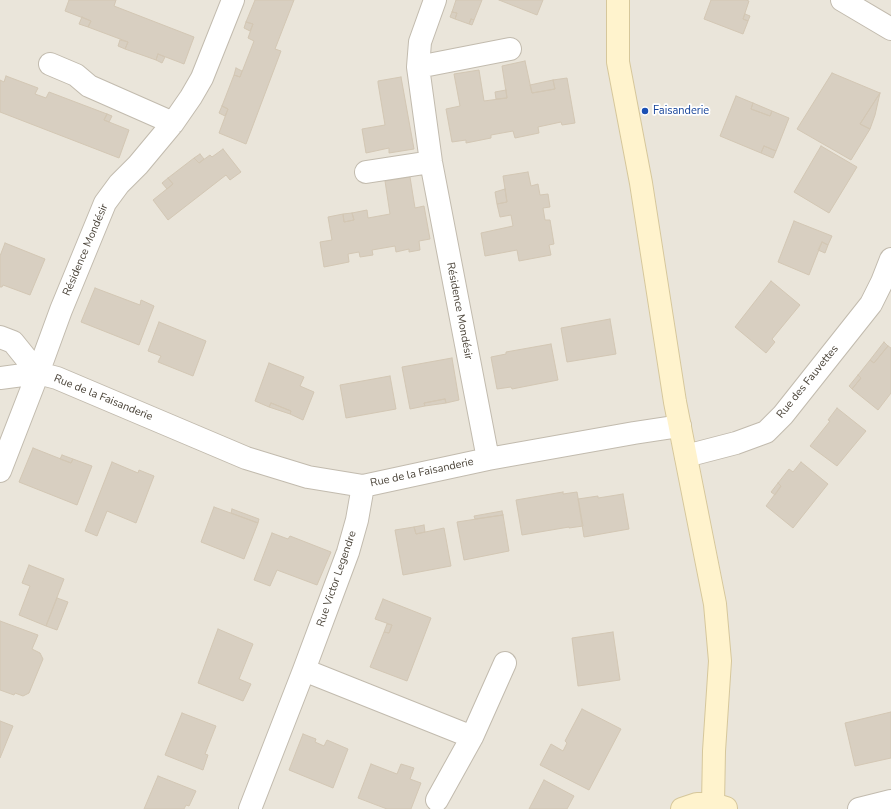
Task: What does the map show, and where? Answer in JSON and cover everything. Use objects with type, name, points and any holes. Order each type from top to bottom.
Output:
[{"type":"street","name":"Résidence Mondésir","points":[[0,471],[61,310],[105,203],[119,184],[138,165],[173,123],[191,97],[202,78],[233,0]]},
{"type":"street","name":"Résidence Mondésir","points":[[435,0],[420,42],[418,67],[432,162],[488,459]]},
{"type":"street","points":[[618,0],[618,62],[641,182],[674,394],[715,604],[720,661],[714,751],[720,806],[697,804],[682,809]]},
{"type":"street","points":[[842,0],[891,29]]},
{"type":"street","points":[[418,67],[510,49]]},
{"type":"street","points":[[50,64],[76,75],[89,86],[173,123]]},
{"type":"street","points":[[366,172],[432,162]]},
{"type":"street","name":"Rue des Fauvettes","points":[[686,456],[736,443],[766,432],[783,415],[871,304],[882,282],[891,258]]},
{"type":"street","points":[[0,337],[13,342],[38,373]]},
{"type":"street","name":"Rue de la Faisanderie","points":[[0,378],[38,373],[57,378],[246,458],[308,477],[363,486],[488,459],[680,426]]},
{"type":"street","name":"Rue Victor Legendre","points":[[250,809],[348,552],[357,520],[363,486]]},
{"type":"street","points":[[437,800],[472,737],[505,663]]},
{"type":"street","points":[[304,670],[472,737]]},
{"type":"street","points":[[859,809],[891,801]]},
{"type":"shaded area","points":[[0,0],[891,0],[891,809],[0,809]]},
{"type":"building","points":[[69,0],[116,0],[114,6],[194,37],[184,64],[158,54],[156,60],[125,49],[128,42],[88,27],[91,21],[65,11]]},
{"type":"building","points":[[255,0],[294,0],[275,49],[281,51],[246,144],[219,133],[228,109],[222,106],[234,75],[240,77],[254,41],[248,38],[253,24],[246,22]]},
{"type":"building","points":[[456,0],[482,0],[474,20],[471,19],[469,24],[455,19],[457,13],[452,12]]},
{"type":"building","points":[[499,0],[543,0],[537,15]]},
{"type":"building","points":[[711,0],[749,1],[743,19],[748,21],[743,34],[704,19]]},
{"type":"building","points":[[452,12],[457,13],[455,19],[450,17]]},
{"type":"building","points":[[745,14],[750,16],[748,21],[743,19]]},
{"type":"building","points":[[82,17],[91,21],[88,27],[79,24]]},
{"type":"building","points":[[471,19],[474,20],[472,25],[469,24]]},
{"type":"building","points":[[246,22],[253,24],[250,31],[244,28]]},
{"type":"building","points":[[120,40],[128,42],[125,49],[118,46]]},
{"type":"building","points":[[158,54],[165,57],[162,63],[156,60]]},
{"type":"building","points":[[525,61],[532,93],[555,89],[553,80],[567,78],[575,123],[562,125],[561,122],[538,127],[539,133],[515,138],[513,131],[491,135],[491,138],[466,143],[466,140],[452,142],[446,109],[460,106],[454,74],[479,70],[484,101],[507,98],[502,66]]},
{"type":"building","points":[[236,68],[242,71],[240,77],[234,75]]},
{"type":"building","points":[[832,73],[880,93],[860,124],[870,129],[851,160],[797,129]]},
{"type":"building","points":[[6,76],[38,88],[35,94],[46,98],[49,92],[107,114],[104,120],[129,130],[119,158],[0,112],[0,80],[4,82]]},
{"type":"building","points":[[401,77],[414,149],[389,153],[389,148],[366,153],[362,129],[385,125],[378,81]]},
{"type":"building","points":[[553,80],[555,89],[532,93],[530,85]]},
{"type":"building","points":[[506,90],[507,98],[496,99],[495,92]]},
{"type":"building","points":[[880,93],[875,115],[870,129],[860,124]]},
{"type":"building","points":[[736,96],[753,103],[751,109],[770,116],[772,111],[789,118],[776,151],[764,146],[761,153],[720,136]]},
{"type":"building","points":[[753,103],[772,111],[770,116],[751,109]]},
{"type":"building","points":[[222,106],[228,109],[225,116],[219,113]]},
{"type":"building","points":[[107,114],[112,116],[109,122],[104,120]]},
{"type":"building","points":[[764,146],[776,151],[773,158],[761,153]]},
{"type":"building","points":[[821,146],[857,167],[829,213],[794,192]]},
{"type":"building","points":[[223,149],[241,172],[230,180],[226,175],[168,220],[153,200],[173,184],[168,178],[194,158],[199,163],[210,155],[212,157]]},
{"type":"building","points":[[200,154],[204,159],[199,163],[194,158]]},
{"type":"building","points":[[528,172],[531,186],[538,184],[540,195],[548,194],[550,207],[543,208],[545,220],[550,220],[554,244],[549,245],[551,255],[519,261],[517,250],[485,256],[481,233],[513,226],[511,215],[500,217],[497,204],[507,202],[503,176]]},
{"type":"building","points":[[410,177],[415,208],[424,206],[430,239],[419,241],[420,250],[409,252],[409,249],[396,252],[395,246],[372,250],[373,255],[360,257],[359,252],[348,254],[349,262],[324,267],[320,242],[332,240],[328,217],[343,214],[344,222],[354,220],[352,213],[367,210],[368,218],[390,214],[385,181]]},
{"type":"building","points":[[168,178],[173,184],[167,189],[162,183]]},
{"type":"building","points":[[505,189],[507,202],[497,204],[495,192]]},
{"type":"building","points":[[352,213],[354,220],[344,222],[343,214]]},
{"type":"building","points":[[794,221],[832,236],[828,245],[822,242],[809,275],[778,262]]},
{"type":"building","points":[[822,242],[828,245],[825,253],[818,250]]},
{"type":"building","points":[[5,243],[45,259],[30,295],[3,285],[0,287],[0,256]]},
{"type":"building","points":[[771,281],[800,305],[772,339],[775,342],[766,353],[735,327]]},
{"type":"building","points":[[95,288],[140,305],[141,300],[154,306],[139,345],[81,322]]},
{"type":"building","points":[[610,319],[616,354],[567,362],[561,328]]},
{"type":"building","points":[[159,322],[206,341],[193,376],[158,362],[161,356],[148,351]]},
{"type":"building","points":[[884,342],[888,346],[874,363],[870,360]]},
{"type":"building","points":[[551,344],[558,380],[512,389],[511,387],[497,389],[491,357],[506,354],[506,352]]},
{"type":"building","points":[[888,346],[891,348],[891,393],[878,410],[852,389],[861,378],[858,375],[870,360],[874,363]]},
{"type":"building","points":[[452,358],[459,400],[446,403],[445,399],[424,403],[425,406],[410,409],[402,367]]},
{"type":"building","points":[[269,363],[304,377],[300,386],[314,392],[303,420],[290,414],[291,411],[271,403],[269,407],[255,401]]},
{"type":"building","points":[[858,375],[861,378],[852,389],[849,386]]},
{"type":"building","points":[[390,376],[396,409],[346,418],[340,385]]},
{"type":"building","points":[[445,399],[446,403],[425,406],[424,403]]},
{"type":"building","points":[[271,403],[291,411],[290,414],[269,407]]},
{"type":"building","points":[[837,408],[866,431],[837,466],[810,446],[830,421],[828,420]]},
{"type":"building","points":[[33,448],[71,463],[73,459],[92,466],[77,505],[19,482]]},
{"type":"building","points":[[62,455],[73,459],[71,463],[60,459]]},
{"type":"building","points":[[112,462],[138,473],[139,470],[154,476],[136,523],[107,511],[97,536],[85,531]]},
{"type":"building","points":[[801,462],[828,484],[793,528],[766,506],[781,486],[778,483],[789,469],[793,472]]},
{"type":"building","points":[[778,483],[781,486],[775,495],[771,492]]},
{"type":"building","points":[[563,492],[563,494],[577,492],[583,526],[522,535],[516,500]]},
{"type":"building","points":[[623,494],[629,529],[584,537],[578,499],[598,496],[598,498]]},
{"type":"building","points":[[214,507],[258,523],[244,559],[201,542]]},
{"type":"building","points":[[232,509],[259,519],[258,523],[231,513]]},
{"type":"building","points":[[502,511],[503,515],[475,519],[474,516]]},
{"type":"building","points":[[503,515],[509,551],[464,560],[457,522]]},
{"type":"building","points":[[424,525],[425,532],[416,534],[414,527]]},
{"type":"building","points":[[414,527],[416,534],[444,528],[451,566],[403,575],[395,530]]},
{"type":"building","points":[[272,533],[288,539],[290,536],[331,552],[317,585],[277,570],[270,586],[254,580]]},
{"type":"building","points":[[29,565],[64,579],[46,626],[19,615],[30,586],[22,583]]},
{"type":"building","points":[[57,598],[68,602],[57,630],[46,626]]},
{"type":"building","points":[[383,599],[431,618],[407,681],[370,667],[384,632],[389,633],[392,625],[375,619]]},
{"type":"building","points":[[0,621],[38,635],[32,649],[40,653],[43,659],[29,693],[23,696],[15,693],[14,695],[0,690]]},
{"type":"building","points":[[387,624],[392,625],[389,633],[384,632]]},
{"type":"building","points":[[218,629],[253,644],[239,679],[251,684],[243,701],[198,683]]},
{"type":"building","points":[[613,632],[620,680],[578,686],[572,638]]},
{"type":"building","points":[[582,709],[621,729],[589,790],[540,765],[551,744],[563,751],[567,743],[565,741]]},
{"type":"building","points":[[891,712],[891,758],[855,766],[845,723]]},
{"type":"building","points":[[182,713],[216,726],[205,754],[208,755],[203,770],[165,755]]},
{"type":"building","points":[[0,721],[13,726],[0,758]]},
{"type":"building","points":[[303,734],[316,739],[315,742],[324,746],[327,740],[348,749],[333,788],[289,770]]},
{"type":"building","points":[[371,764],[397,774],[401,764],[414,768],[410,779],[421,783],[411,809],[387,809],[358,798]]},
{"type":"building","points":[[158,776],[196,791],[189,806],[186,805],[184,809],[144,809]]},
{"type":"building","points":[[544,780],[574,796],[567,809],[529,809]]},
{"type":"place","name":"Faisanderie","points":[[645,111]]}]
